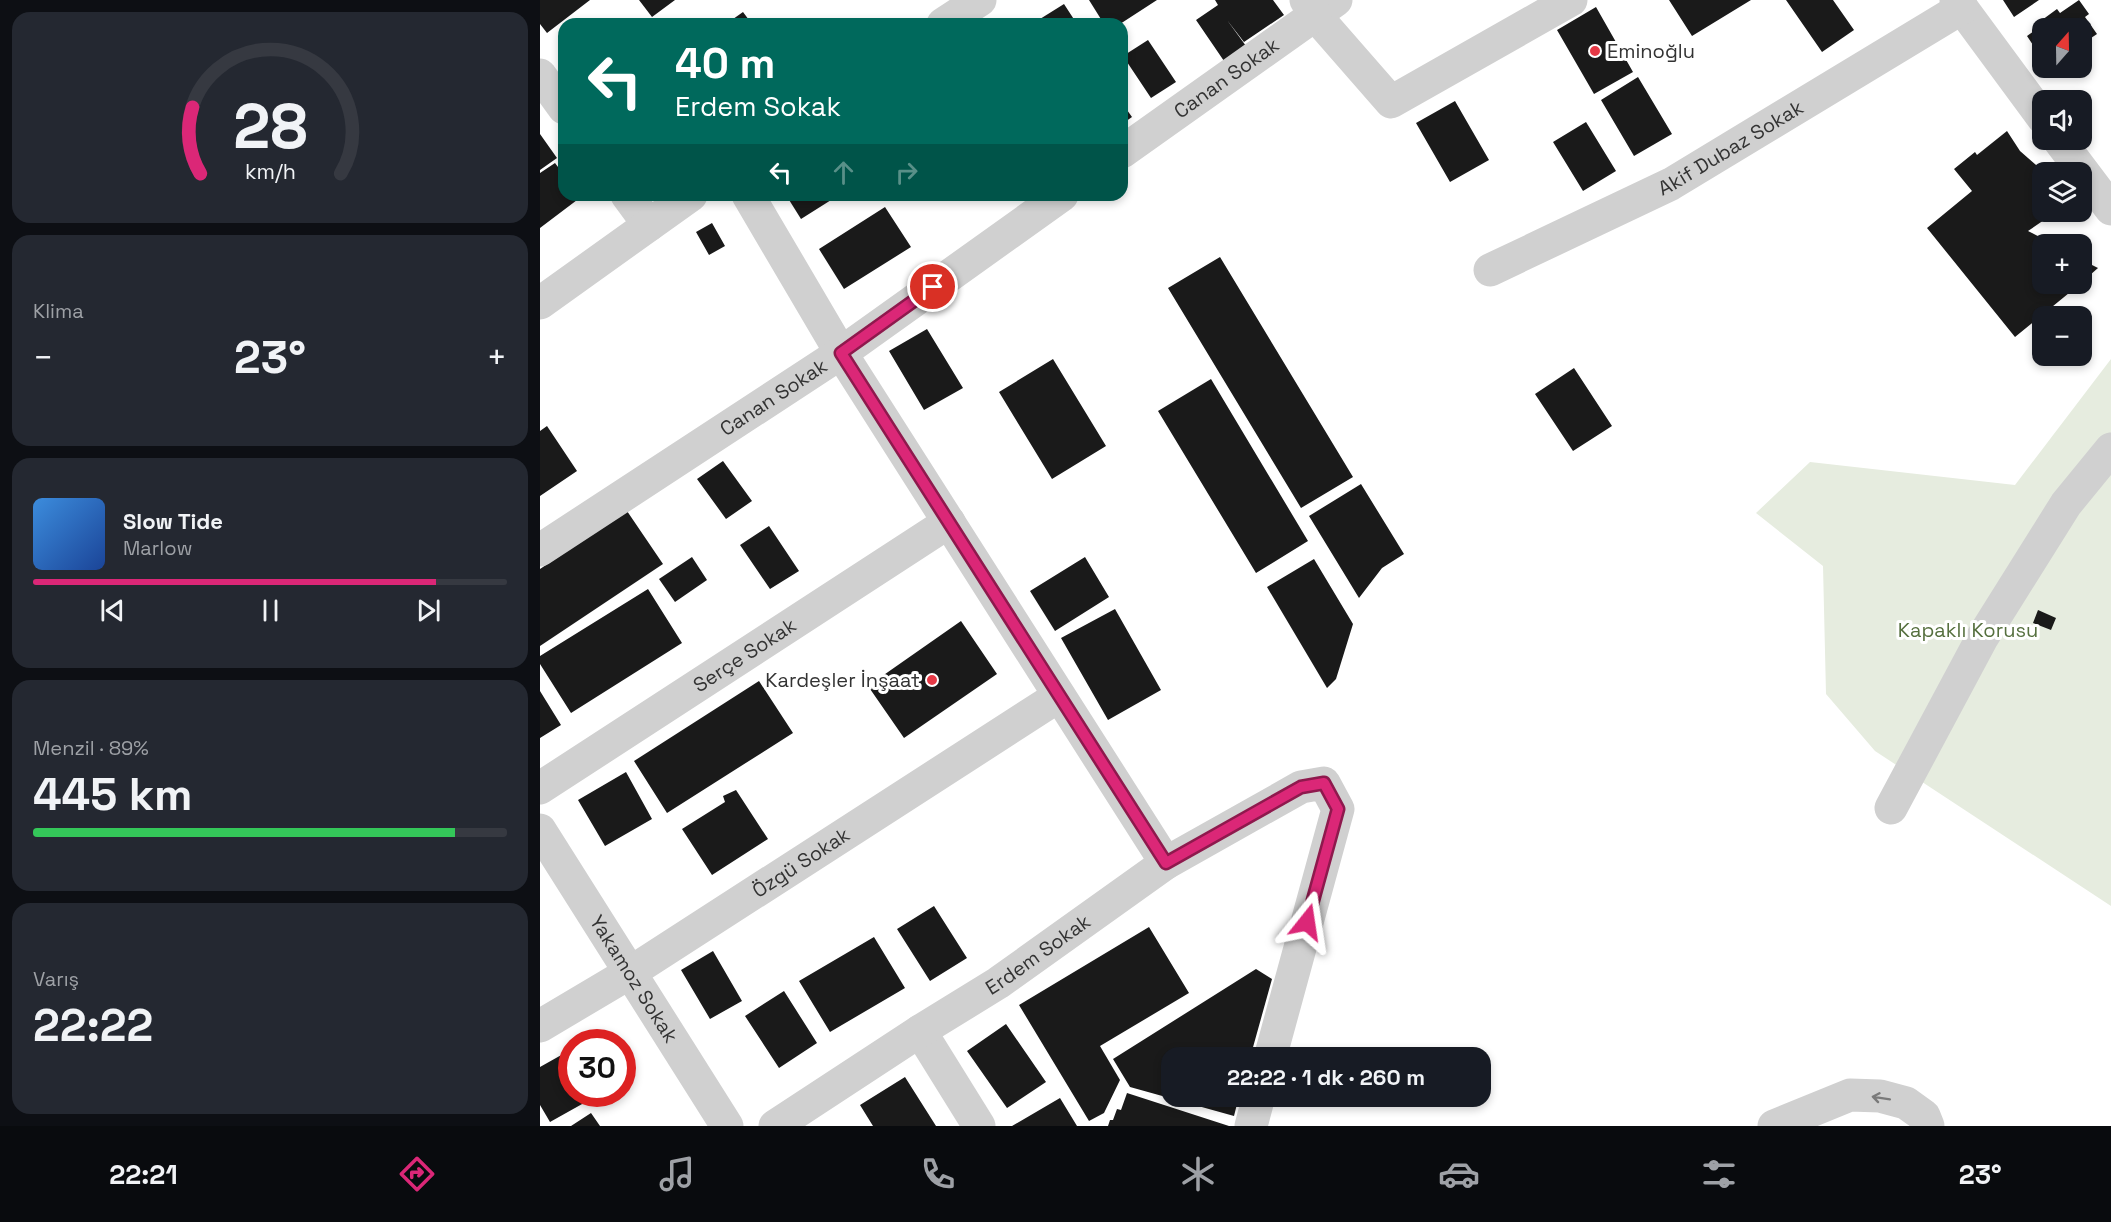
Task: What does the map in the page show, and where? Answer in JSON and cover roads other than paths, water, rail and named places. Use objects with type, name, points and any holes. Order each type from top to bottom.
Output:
[{"type":"street","points":[[952,18],[980,0]]},
{"type":"street","points":[[1319,5],[1391,102],[1571,0]]},
{"type":"street","points":[[1959,4],[2032,103]]},
{"type":"street","name":"Akif Dubaz Sokak","points":[[1490,270],[1671,184],[1959,4]]},
{"type":"street","name":"Canan Sokak","points":[[1128,148],[1319,5]]},
{"type":"street","points":[[540,75],[558,100]]},
{"type":"street","points":[[2067,150],[2111,209]]},
{"type":"street","points":[[631,201],[649,225]]},
{"type":"street","points":[[540,303],[683,201]]},
{"type":"street","points":[[752,201],[841,353],[1166,863]]},
{"type":"street","name":"Canan Sokak","points":[[540,550],[841,353],[1054,201]]},
{"type":"street","points":[[1891,808],[1982,638],[2066,504],[2111,449]]},
{"type":"street","name":"Serçe Sokak","points":[[540,788],[949,522]]},
{"type":"street","name":"Özgü Sokak","points":[[540,1026],[631,972],[1059,696]]},
{"type":"street","name":"Erdem Sokak","points":[[775,1126],[998,983],[1166,863],[1301,787],[1324,783],[1338,809],[1273,1047]]},
{"type":"street","name":"Yakamoz Sokak","points":[[540,830],[727,1126]]},
{"type":"street","points":[[920,1031],[979,1126]]},
{"type":"street","points":[[1774,1126],[1850,1095],[1880,1096],[1906,1103],[1924,1116],[1928,1126]]},
{"type":"street","points":[[1251,1126],[1256,1107]]},
{"type":"place","name":"Eminoğlu","points":[[1595,51]]},
{"type":"place","name":"Kardeşler İnşaat","points":[[932,680]]},
{"type":"park label","name":"Kapaklı Korusu","points":[[1968,630]]}]
